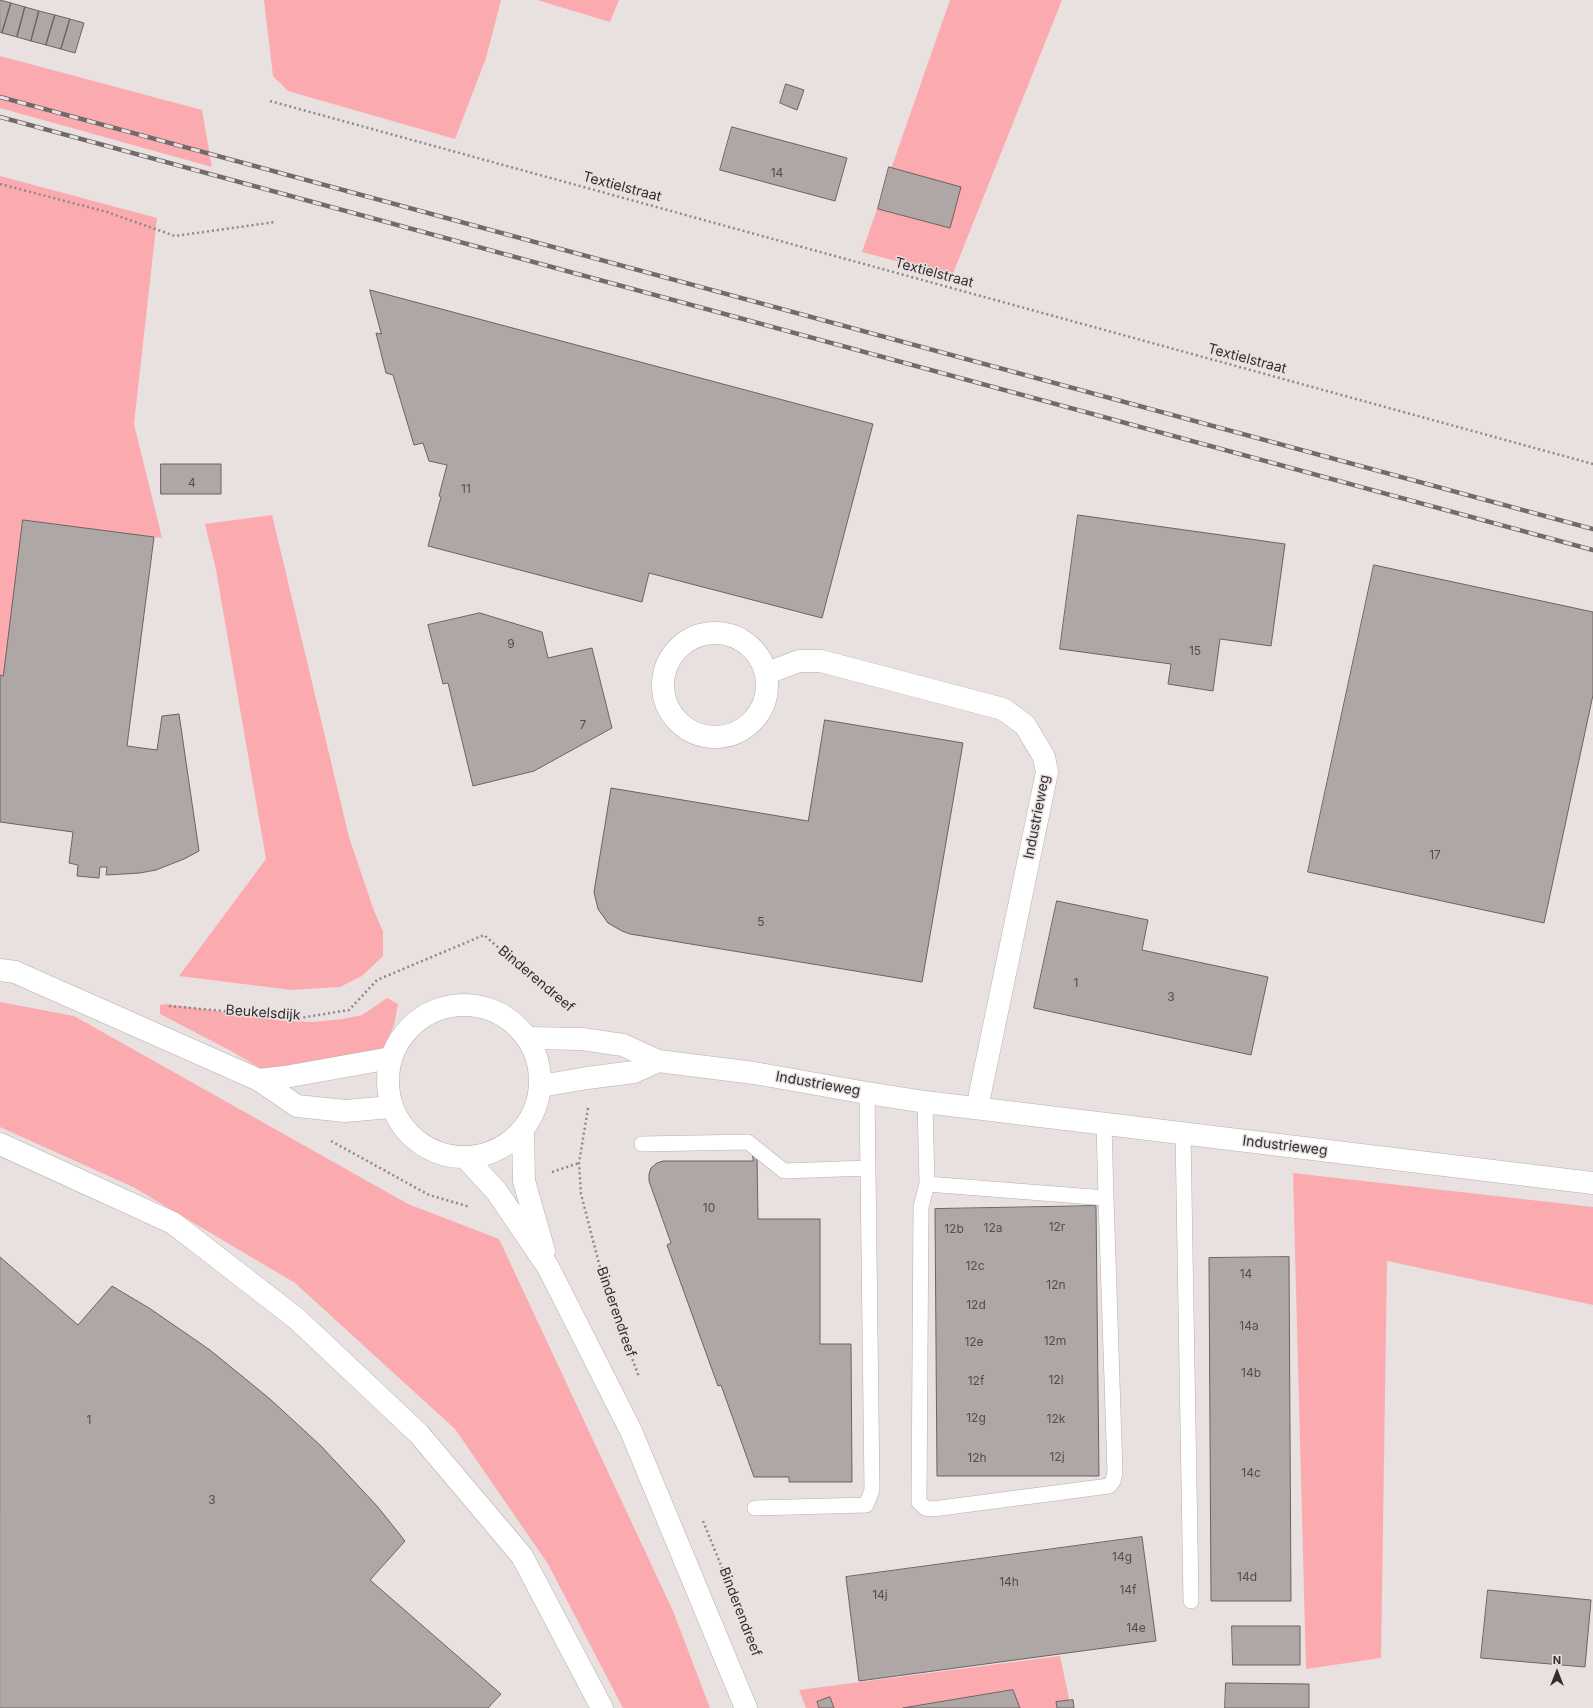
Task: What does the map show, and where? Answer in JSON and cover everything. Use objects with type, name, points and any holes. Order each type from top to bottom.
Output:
[{"type":"street","points":[[715,632],[738,638],[757,652],[767,673],[767,697],[757,719],[738,733],[722,737],[715,738],[691,733],[673,718],[663,697],[663,673],[673,652],[692,637],[715,632]]},
{"type":"street","name":"Industrieweg","points":[[767,673],[799,661],[821,661],[1003,709],[1025,725],[1044,757],[1047,772],[977,1108]]},
{"type":"street","points":[[0,970],[15,972],[259,1080],[297,1106],[345,1111],[391,1107]]},
{"type":"street","points":[[467,1005],[491,1009],[512,1021],[528,1038],[538,1061],[541,1086],[536,1109],[523,1130],[507,1145],[487,1154],[466,1158],[442,1155],[420,1144],[403,1128],[391,1107],[387,1082],[391,1058],[398,1041],[409,1027],[436,1010],[467,1005]]},
{"type":"street","name":"Industrieweg","points":[[528,1038],[582,1039],[623,1045],[658,1061],[754,1073],[925,1102],[1593,1183]]},
{"type":"street","points":[[259,1080],[285,1077],[391,1058]]},
{"type":"street","points":[[541,1086],[634,1072],[658,1061]]},
{"type":"street","points":[[523,1130],[524,1181],[548,1267]]},
{"type":"street","points":[[0,1144],[173,1223],[297,1319],[419,1434],[522,1556],[602,1708]]},
{"type":"street","points":[[466,1158],[497,1192],[548,1267],[631,1431],[746,1708]]},
{"type":"lane","points":[[755,1508],[866,1505],[872,1490],[867,1093]]},
{"type":"lane","points":[[925,1102],[927,1184],[921,1207],[919,1502],[924,1508],[933,1509],[1109,1486],[1113,1481],[1115,1472],[1104,1124]]},
{"type":"lane","points":[[1183,1133],[1191,1601]]},
{"type":"lane","points":[[642,1144],[748,1142],[784,1171],[868,1168]]},
{"type":"lane","points":[[927,1184],[1106,1198]]},
{"type":"path","name":"Textielstraat","points":[[270,101],[1593,464]]},
{"type":"path","points":[[0,184],[107,212],[175,236],[275,222]]},
{"type":"path","name":"Beukelsdijk","points":[[162,1006],[300,1018],[350,1010],[377,980],[484,935]]},
{"type":"path","name":"Binderendreef","points":[[484,935],[554,996],[576,1011],[582,1039]]},
{"type":"path","name":"Binderendreef","points":[[587,1078],[589,1094],[579,1163],[581,1194],[603,1279],[641,1381]]},
{"type":"path","points":[[330,1140],[429,1195],[467,1206],[497,1192]]},
{"type":"path","points":[[524,1181],[579,1163]]},
{"type":"path","name":"Binderendreef","points":[[702,1520],[730,1585]]},
{"type":"shaded area","points":[[264,0],[501,0],[486,58],[455,139],[288,91],[273,76]]},
{"type":"shaded area","points":[[537,0],[619,0],[610,22]]},
{"type":"shaded area","points":[[950,0],[1062,0],[952,276],[862,252]]},
{"type":"shaded area","points":[[0,56],[202,110],[212,167],[0,108]]},
{"type":"shaded area","points":[[0,176],[157,218],[134,424],[162,538],[26,521],[7,676],[0,675]]},
{"type":"shaded area","points":[[272,515],[349,837],[373,908],[383,932],[383,956],[362,976],[340,987],[292,990],[179,976],[266,859],[216,570],[205,524]]},
{"type":"shaded area","points":[[387,998],[398,1004],[394,1025],[384,1049],[265,1071],[231,1051],[160,1014],[160,1005],[167,1004],[286,1021],[313,1022],[343,1019],[362,1015]]},
{"type":"shaded area","points":[[0,1002],[74,1016],[408,1204],[499,1239],[673,1611],[710,1708],[623,1708],[548,1564],[455,1429],[295,1283],[133,1187],[0,1127]]},
{"type":"shaded area","points":[[1293,1173],[1593,1207],[1593,1305],[1387,1261],[1381,1658],[1306,1669]]},
{"type":"shaded area","points":[[1060,1656],[1071,1708],[806,1708],[799,1690]]},
{"type":"building","points":[[0,0],[11,3],[2,33],[0,32]]},
{"type":"building","points":[[11,3],[25,7],[17,37],[2,33]]},
{"type":"building","points":[[25,7],[39,11],[31,41],[17,37]]},
{"type":"building","points":[[39,11],[55,15],[46,45],[31,41]]},
{"type":"building","points":[[55,15],[70,19],[61,49],[46,45]]},
{"type":"building","points":[[70,19],[84,23],[75,53],[61,49]]},
{"type":"building","points":[[786,84],[804,90],[797,110],[780,103]]},
{"type":"building","points":[[732,127],[847,158],[835,201],[720,170]]},
{"type":"building","points":[[889,167],[961,187],[950,228],[878,209]]},
{"type":"building","points":[[370,290],[873,424],[822,618],[649,573],[642,602],[428,546],[441,497],[439,496],[447,465],[429,461],[423,443],[414,445],[393,375],[386,373],[376,333],[381,334]]},
{"type":"building","points":[[161,464],[221,464],[221,494],[161,494]]},
{"type":"building","points":[[1078,515],[1285,544],[1271,646],[1220,639],[1213,691],[1168,684],[1171,664],[1060,649]]},
{"type":"building","points":[[23,520],[154,537],[127,746],[157,750],[162,716],[179,714],[199,851],[184,859],[156,870],[140,873],[106,875],[107,867],[100,867],[99,878],[77,876],[78,865],[69,863],[73,832],[0,822],[0,675],[3,676]]},
{"type":"building","points":[[1374,565],[1593,612],[1593,695],[1544,923],[1308,872]]},
{"type":"building","points":[[480,613],[542,632],[548,658],[592,648],[612,728],[534,771],[473,786],[448,683],[443,684],[428,625]]},
{"type":"building","points":[[825,720],[963,743],[922,982],[630,934],[608,923],[598,909],[594,892],[611,788],[808,821]]},
{"type":"building","points":[[1057,901],[1148,920],[1142,950],[1268,977],[1251,1055],[1034,1008]]},
{"type":"building","points":[[753,1156],[757,1156],[758,1219],[820,1219],[820,1344],[851,1344],[852,1482],[789,1482],[789,1477],[754,1477],[721,1385],[718,1386],[667,1245],[671,1243],[649,1181],[651,1168],[657,1163],[663,1161],[753,1161]]},
{"type":"building","points":[[1096,1206],[1099,1476],[937,1476],[935,1209]]},
{"type":"building","points":[[0,1257],[78,1325],[112,1286],[149,1308],[210,1350],[270,1399],[321,1446],[377,1506],[405,1541],[370,1580],[501,1694],[488,1708],[0,1708]]},
{"type":"building","points":[[1289,1257],[1291,1601],[1211,1601],[1209,1258]]},
{"type":"building","points":[[1142,1537],[1156,1641],[859,1681],[846,1577]]},
{"type":"building","points":[[1488,1590],[1591,1600],[1585,1667],[1481,1658]]},
{"type":"building","points":[[1232,1626],[1300,1626],[1300,1665],[1233,1665]]},
{"type":"building","points":[[1226,1683],[1309,1684],[1309,1708],[1225,1708]]},
{"type":"building","points":[[1013,1690],[1020,1708],[903,1708]]},
{"type":"building","points":[[830,1697],[834,1708],[819,1708],[817,1702]]},
{"type":"building","points":[[1073,1700],[1074,1708],[1057,1708],[1056,1702]]},
{"type":"railway","points":[[0,97],[1593,529]]},
{"type":"railway","points":[[0,117],[1593,550]]}]
